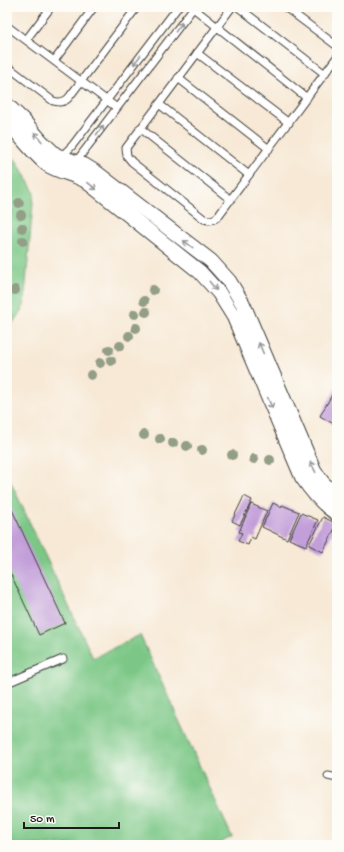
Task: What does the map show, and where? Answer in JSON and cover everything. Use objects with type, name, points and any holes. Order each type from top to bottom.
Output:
[{"type":"street","points":[[7,105],[48,148],[56,162]]},
{"type":"street","points":[[7,121],[44,161],[56,162],[72,167],[84,165],[98,173],[211,262],[229,281],[243,304],[314,470],[322,482],[337,497]]},
{"type":"street","points":[[72,167],[86,181],[190,262],[218,293],[234,317],[302,477],[316,496],[337,514]]},
{"type":"lane","points":[[26,40],[51,7]]},
{"type":"lane","points":[[54,60],[94,7]]},
{"type":"lane","points":[[7,66],[56,102],[68,99],[137,7]]},
{"type":"lane","points":[[56,162],[72,146],[178,7]]},
{"type":"lane","points":[[72,167],[193,7],[307,98]]},
{"type":"lane","points":[[232,7],[126,148],[127,156],[132,162],[178,199],[208,220],[217,218],[337,57]]},
{"type":"lane","points":[[238,7],[325,74]]},
{"type":"lane","points":[[285,7],[337,46]]},
{"type":"lane","points":[[7,26],[117,108]]},
{"type":"lane","points":[[197,53],[289,122]]},
{"type":"lane","points":[[178,78],[269,149]]},
{"type":"lane","points":[[159,104],[249,175]]},
{"type":"lane","points":[[140,128],[231,200]]},
{"type":"lane","points":[[7,683],[63,659]]},
{"type":"lane","points":[[328,776],[337,778]]},
{"type":"green space","points":[[7,150],[18,163],[34,192],[24,306],[7,332]]},
{"type":"green space","points":[[7,474],[93,658],[140,635],[232,837],[215,845],[7,845]]},
{"type":"building","points":[[337,386],[337,426],[320,416]]},
{"type":"building","points":[[244,496],[252,500],[240,525],[232,521]]},
{"type":"building","points":[[7,499],[65,623],[39,635],[7,566]]},
{"type":"building","points":[[273,503],[299,512],[287,539],[262,527]]},
{"type":"building","points":[[251,504],[267,511],[255,539],[251,537],[248,545],[238,541],[242,533],[239,532]]},
{"type":"building","points":[[301,513],[318,520],[306,546],[289,539]]},
{"type":"building","points":[[323,517],[337,524],[323,552],[309,545]]}]
